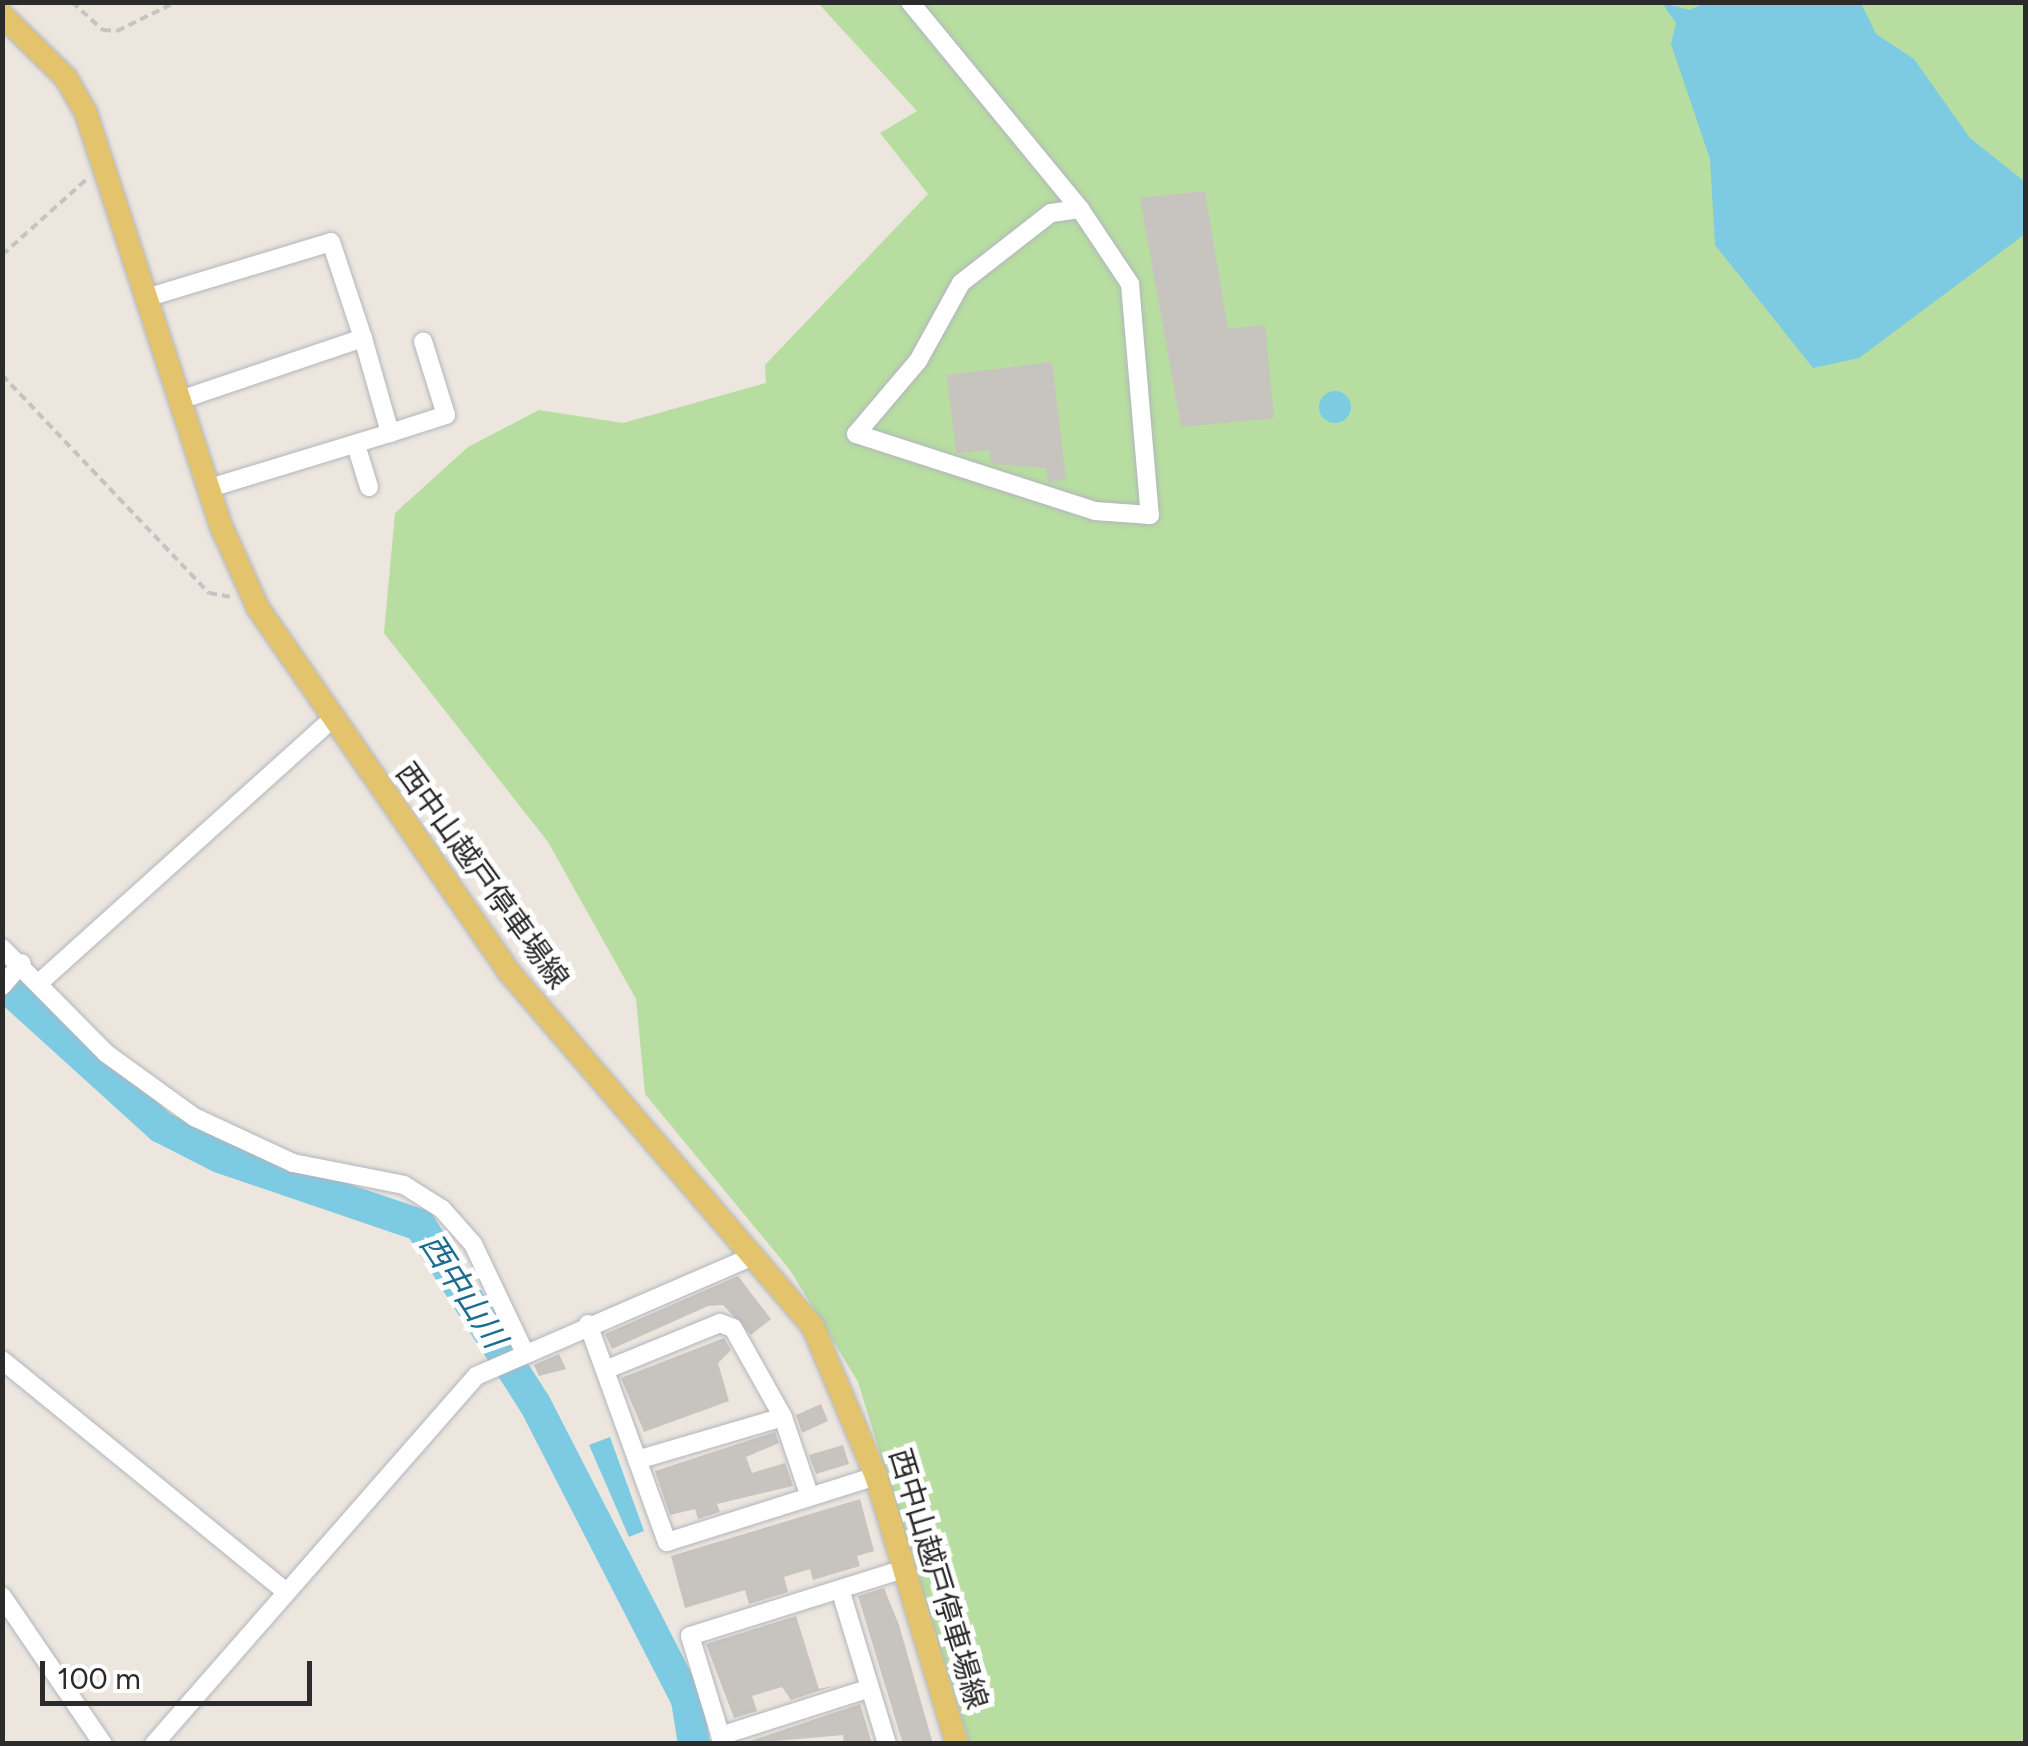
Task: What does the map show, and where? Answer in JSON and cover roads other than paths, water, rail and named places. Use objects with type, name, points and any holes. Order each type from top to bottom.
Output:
[{"type":"main road","name":"西中山越戸停車場線","points":[[2,15],[66,78],[105,162],[210,488],[250,591],[332,719],[508,971],[813,1327],[876,1476],[957,1744]]},
{"type":"street","points":[[910,2],[1080,210],[1130,284],[1150,515],[1095,510],[856,434],[918,361],[961,283],[1051,213],[1080,210]]},
{"type":"street","points":[[149,297],[332,242],[390,433]]},
{"type":"street","points":[[183,399],[362,338]]},
{"type":"street","points":[[210,488],[446,416],[422,341]]},
{"type":"street","points":[[356,445],[368,487]]},
{"type":"street","points":[[39,983],[332,719]]},
{"type":"street","points":[[2,948],[107,1054],[194,1117],[293,1162],[404,1185],[442,1209],[473,1244],[522,1352]]},
{"type":"street","points":[[2,986],[21,965]]},
{"type":"street","points":[[154,1744],[282,1588],[484,1372],[522,1352],[753,1256]]},
{"type":"street","points":[[605,1370],[720,1323],[733,1328],[783,1417],[810,1497]]},
{"type":"street","points":[[588,1324],[667,1542],[876,1476]]},
{"type":"street","points":[[2,1360],[282,1588]]},
{"type":"street","points":[[637,1460],[783,1417]]},
{"type":"street","points":[[870,1688],[721,1740],[690,1636],[904,1570]]},
{"type":"street","points":[[840,1589],[887,1744]]},
{"type":"street","points":[[2,1596],[103,1744]]},
{"type":"water","points":[[1662,3],[1690,10],[1705,3],[1861,3],[1876,34],[1914,59],[1970,138],[2025,182],[2025,234],[1859,358],[1813,368],[1715,245],[1710,159],[1671,44],[1676,23]]},
{"type":"water","points":[[1335,391],[1346,396],[1351,407],[1346,418],[1335,423],[1324,418],[1319,407],[1324,396]]},
{"type":"water","points":[[610,1437],[644,1531],[629,1537],[589,1445]]},
{"type":"waterway","name":"西中山川","points":[[2,983],[161,1127],[220,1157],[420,1225],[535,1404],[687,1700],[694,1744]]}]
